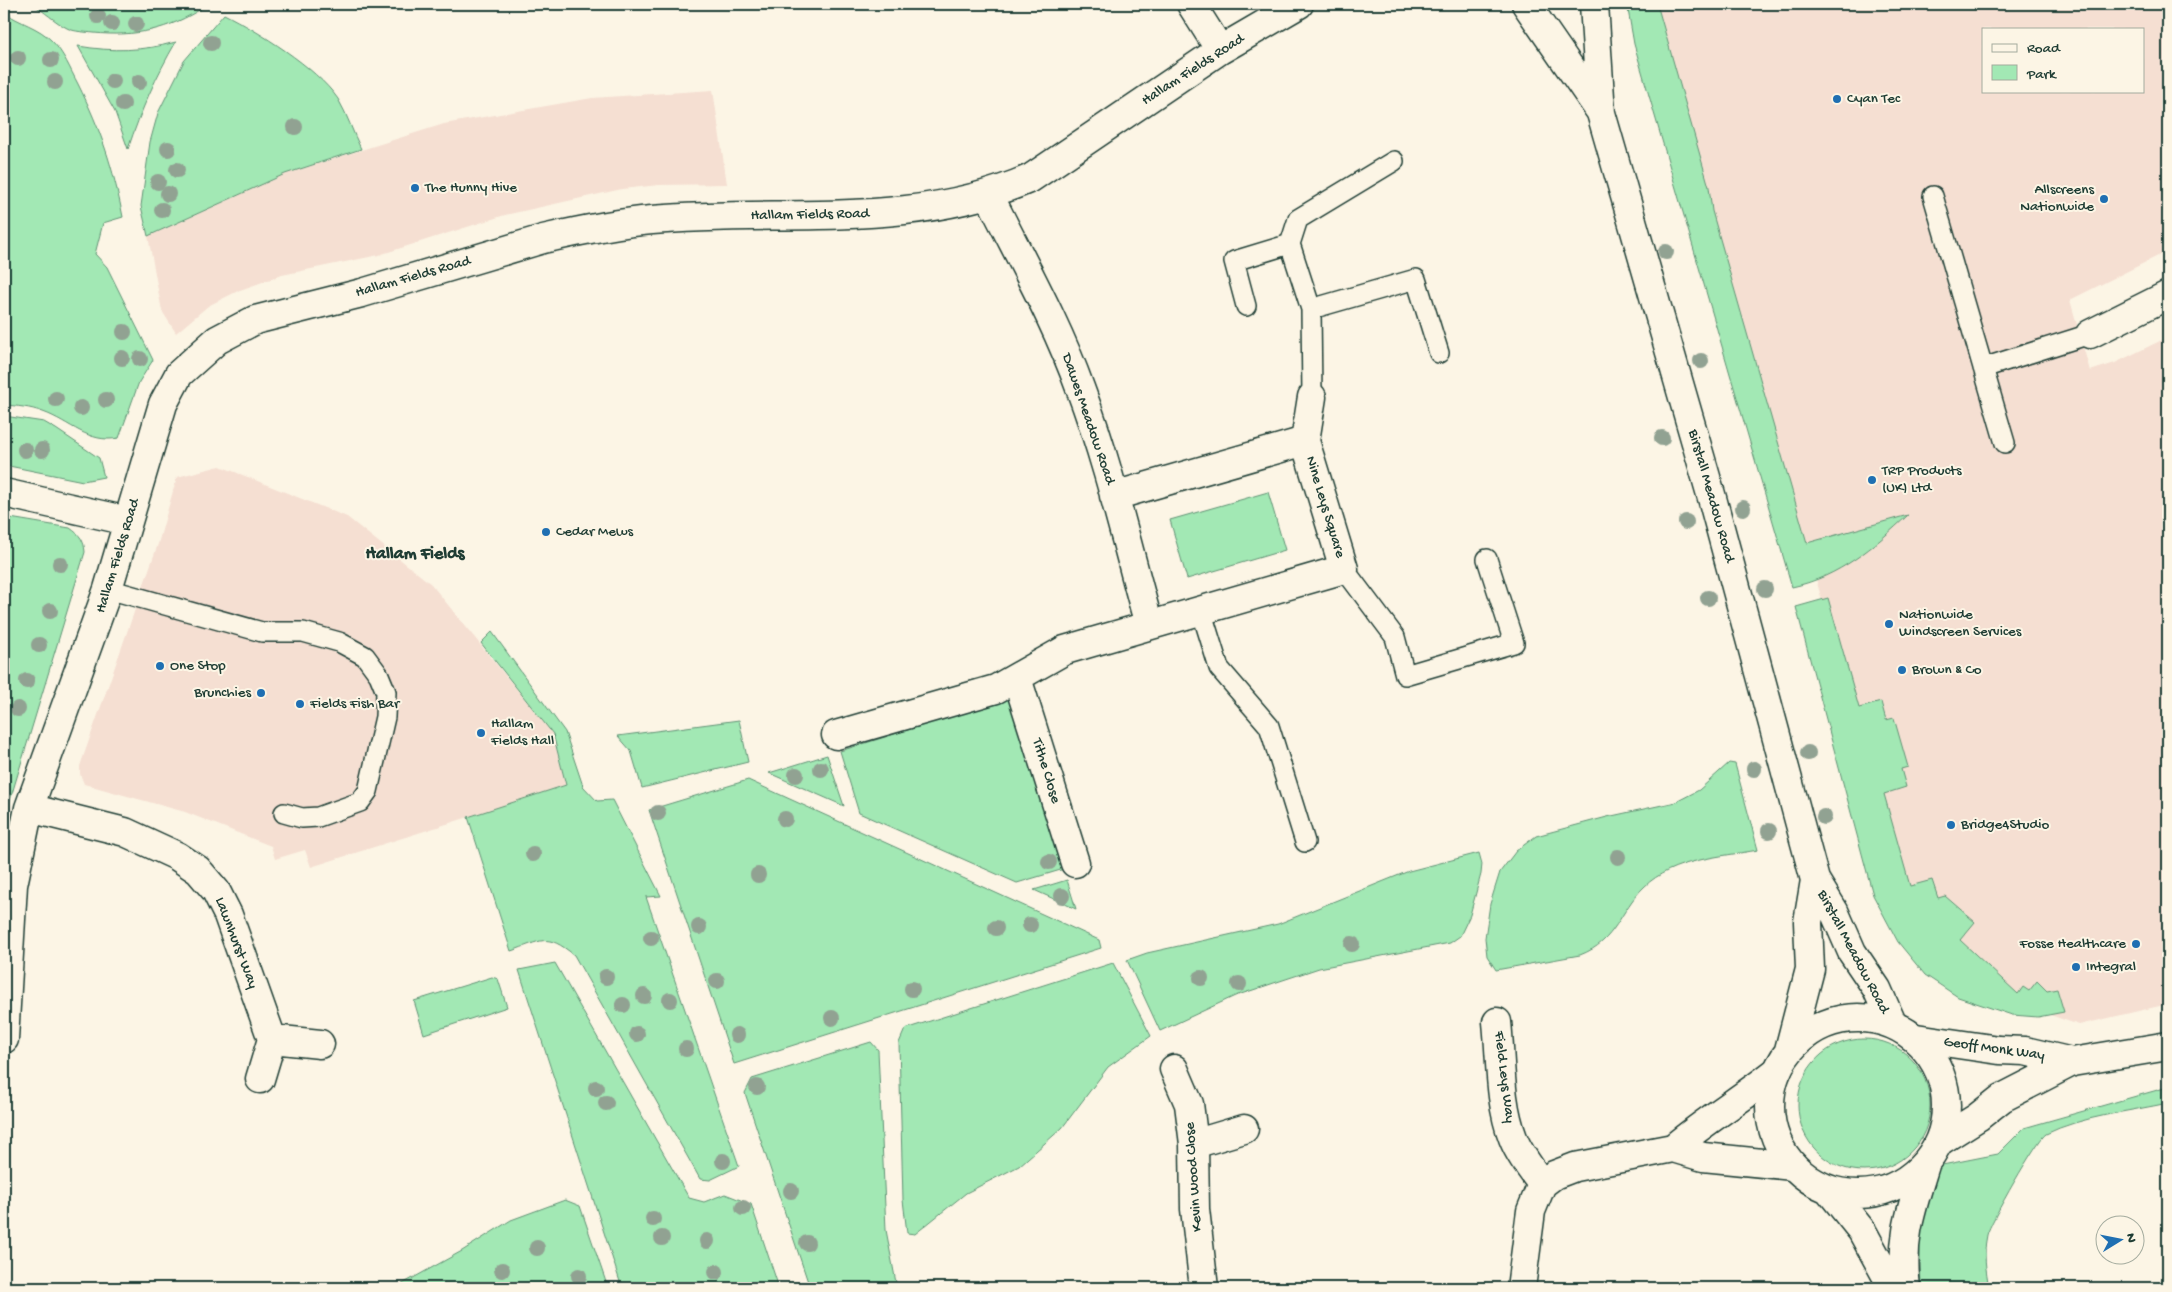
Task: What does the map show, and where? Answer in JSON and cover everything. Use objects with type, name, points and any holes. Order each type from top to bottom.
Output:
[{"type":"street","points":[[1191,4],[1220,50]]},
{"type":"street","name":"Hallam Fields Road","points":[[4,1038],[8,884],[29,808],[108,589],[163,404],[179,374],[217,340],[254,320],[362,292],[543,239],[570,233],[651,220],[880,213],[934,206],[989,195],[1031,178],[1220,50],[1299,4]]},
{"type":"street","name":"Birstall Meadow Road","points":[[1526,4],[1601,112]]},
{"type":"street","name":"Birstall Meadow Road","points":[[1594,4],[1601,112],[1712,498],[1814,880],[1834,911],[1852,952],[1877,989],[1892,1023]]},
{"type":"street","name":"Dawes Meadow Road","points":[[989,195],[1062,344],[1080,388],[1114,496],[1149,625]]},
{"type":"street","points":[[2090,334],[2168,295]]},
{"type":"street","points":[[1305,441],[1312,397]]},
{"type":"street","name":"Nine Leys Square","points":[[1114,496],[1305,441],[1344,569],[1149,625]]},
{"type":"street","points":[[4,493],[128,521]]},
{"type":"street","points":[[836,735],[996,689],[1017,678],[1042,661],[1065,650],[1149,625]]},
{"type":"street","name":"Tithe Close","points":[[1017,678],[1075,863]]},
{"type":"street","name":"Lawnhurst Way","points":[[29,808],[125,832],[177,856],[198,870],[216,891],[228,915],[272,1039]]},
{"type":"street","name":"Birstall Meadow Road","points":[[1783,1060],[1810,969],[1808,922],[1814,880]]},
{"type":"street","points":[[1673,1148],[1698,1127],[1746,1095],[1810,1031],[1836,1019],[1864,1017],[1892,1023],[1916,1038],[1934,1059],[1945,1086],[1947,1114],[1940,1141],[1925,1165],[1906,1225],[1903,1264],[1906,1288]]},
{"type":"street","name":"Field Leys Way","points":[[1497,1022],[1506,1116],[1513,1139],[1542,1184]]},
{"type":"street","name":"Geoff Monk Way","points":[[1916,1038],[1998,1050],[2025,1051],[2072,1062]]},
{"type":"street","points":[[260,1079],[272,1039],[320,1044]]},
{"type":"street","name":"Geoff Monk Way","points":[[1940,1141],[1978,1117],[2002,1098],[2072,1062],[2168,1046]]},
{"type":"street","points":[[1783,1060],[1770,1096],[1771,1122],[1779,1146],[1794,1166],[1810,1180],[1829,1190],[1855,1194],[1881,1192],[1904,1182],[1925,1165]]},
{"type":"street","name":"Kevin Wood Close","points":[[1174,1070],[1189,1104],[1194,1144],[1195,1209],[1204,1288]]},
{"type":"street","points":[[1194,1144],[1244,1129]]},
{"type":"street","points":[[1521,1288],[1531,1211],[1542,1184],[1576,1167],[1673,1148],[1703,1157],[1794,1166]]},
{"type":"street","points":[[1829,1190],[1862,1230],[1893,1288]]},
{"type":"lane","points":[[1312,397],[1311,309],[1290,244],[1298,219],[1394,161]]},
{"type":"lane","points":[[1933,196],[2005,443]]},
{"type":"lane","points":[[1246,306],[1234,261],[1290,244]]},
{"type":"lane","points":[[1311,309],[1416,279],[1439,353]]},
{"type":"lane","points":[[1983,368],[2090,334]]},
{"type":"lane","points":[[1344,569],[1395,638],[1405,675],[1514,643],[1487,560]]},
{"type":"lane","points":[[108,589],[262,632],[303,632],[339,642],[365,656],[379,674],[386,692],[385,716],[368,791],[360,802],[318,817],[302,818],[284,813]]},
{"type":"lane","points":[[1201,610],[1219,668],[1269,726],[1305,842]]},
{"type":"shaded area","points":[[1647,4],[2168,4],[2168,251],[2070,300],[2090,371],[2115,363],[2168,337],[2168,1004],[2079,1025],[2013,1002],[1906,903],[1783,460]]},
{"type":"shaded area","points":[[713,90],[727,184],[659,185],[622,189],[505,215],[379,255],[282,275],[240,290],[208,306],[176,333],[162,311],[148,236],[285,174],[444,124],[592,98]]},
{"type":"shaded area","points":[[220,466],[347,517],[431,584],[553,734],[566,786],[311,867],[305,850],[275,859],[271,846],[185,812],[84,784],[80,774],[80,766],[158,544],[177,477]]},
{"type":"green space","points":[[32,4],[205,4],[204,7],[191,15],[165,26],[138,33],[109,34],[80,32],[70,29],[58,23]]},
{"type":"green space","points":[[1627,4],[1657,4],[1709,187],[1712,211],[1807,543],[1908,515],[1855,559],[1825,576],[1809,582],[1792,587],[1634,44]]},
{"type":"green space","points":[[4,12],[47,36],[60,51],[93,117],[115,182],[123,217],[103,223],[95,254],[107,267],[153,360],[139,382],[119,438],[98,438],[43,412],[4,405]]},
{"type":"green space","points":[[224,14],[286,51],[316,75],[338,99],[361,149],[285,174],[148,236],[141,206],[150,142],[158,113],[184,61]]},
{"type":"green space","points":[[176,42],[149,94],[128,149],[115,112],[78,46],[127,50]]},
{"type":"green space","points":[[4,416],[44,422],[56,429],[99,458],[104,477],[83,481],[4,465]]},
{"type":"green space","points":[[1268,492],[1285,550],[1187,579],[1170,520]]},
{"type":"green space","points":[[4,517],[70,528],[81,538],[85,552],[4,820]]},
{"type":"green space","points":[[1828,598],[1859,708],[1881,702],[1886,720],[1894,718],[1908,767],[1901,769],[1906,787],[1884,794],[1910,886],[1932,880],[1938,898],[1945,896],[1975,922],[1960,940],[2018,994],[2023,987],[2029,991],[2037,981],[2047,991],[2057,989],[2064,1012],[2038,1017],[2012,1015],[1958,997],[1925,975],[1898,942],[1873,895],[1796,607]]},
{"type":"green space","points":[[492,632],[565,732],[583,786],[597,801],[612,800],[661,896],[646,897],[739,1166],[710,1180],[700,1179],[574,955],[557,943],[550,941],[537,942],[511,951],[468,817],[566,785],[553,734],[481,643]]},
{"type":"green space","points":[[1010,698],[1064,869],[1017,883],[859,813],[840,751]]},
{"type":"green space","points":[[739,720],[748,762],[642,788],[631,751],[618,736]]},
{"type":"green space","points":[[827,755],[844,806],[769,773]]},
{"type":"green space","points":[[1729,763],[1735,764],[1758,850],[1713,857],[1668,870],[1644,887],[1610,934],[1602,942],[1580,955],[1496,970],[1487,956],[1485,938],[1490,904],[1500,872],[1516,851],[1536,836],[1607,817],[1676,802],[1699,790]]},
{"type":"green space","points":[[748,780],[1099,940],[1101,948],[734,1064],[649,810]]},
{"type":"green space","points":[[1479,853],[1482,864],[1481,874],[1470,915],[1460,936],[1450,943],[1319,968],[1235,996],[1160,1031],[1127,960],[1147,953],[1278,924],[1409,871]]},
{"type":"green space","points":[[1067,880],[1076,909],[1034,890]]},
{"type":"green space","points":[[555,963],[689,1198],[704,1202],[725,1194],[751,1204],[779,1288],[622,1288],[519,970]]},
{"type":"green space","points":[[1113,963],[1151,1036],[1108,1067],[1062,1128],[1019,1166],[966,1193],[915,1234],[907,1233],[903,1200],[899,1043],[905,1029]]},
{"type":"green space","points":[[492,977],[498,979],[507,1007],[424,1034],[414,1001]]},
{"type":"green space","points":[[1864,1039],[1877,1040],[1889,1044],[1911,1058],[1925,1080],[1929,1092],[1929,1118],[1925,1130],[1911,1152],[1889,1166],[1877,1170],[1864,1171],[1851,1170],[1839,1166],[1817,1152],[1803,1130],[1799,1118],[1798,1105],[1799,1092],[1803,1080],[1817,1058],[1839,1044],[1851,1040]]},
{"type":"green space","points":[[871,1042],[878,1050],[886,1230],[897,1288],[810,1288],[745,1093],[752,1079]]},
{"type":"green space","points":[[2168,1087],[2168,1103],[2074,1123],[2046,1134],[2041,1139],[2014,1182],[1987,1235],[1985,1255],[1989,1288],[1921,1288],[1917,1170],[1998,1154],[2024,1128]]},
{"type":"green space","points":[[565,1200],[580,1206],[608,1288],[395,1288],[462,1251],[511,1220]]},
{"type":"place","name":"Cyan Tec","points":[[1837,99]]},
{"type":"place","name":"The Hunny Hive","points":[[415,188]]},
{"type":"place","name":"Allscreens Nationwide","points":[[2104,199]]},
{"type":"place","name":"TRP Products (UK) Ltd","points":[[1872,480]]},
{"type":"place","name":"Cedar Mews","points":[[546,532]]},
{"type":"place","name":"Nationwide Windscreen Services","points":[[1889,624]]},
{"type":"place","name":"One Stop","points":[[160,666]]},
{"type":"place","name":"Brown & Co","points":[[1902,670]]},
{"type":"place","name":"Brunchies","points":[[261,693]]},
{"type":"place","name":"Fields Fish Bar","points":[[300,704]]},
{"type":"place","name":"Hallam Fields Hall","points":[[481,733]]},
{"type":"place","name":"Bridge4Studio","points":[[1951,825]]},
{"type":"place","name":"Fosse Healthcare","points":[[2136,944]]},
{"type":"place","name":"Integral","points":[[2076,967]]},
{"type":"district","name":"Hallam Fields","points":[[415,554]]}]
